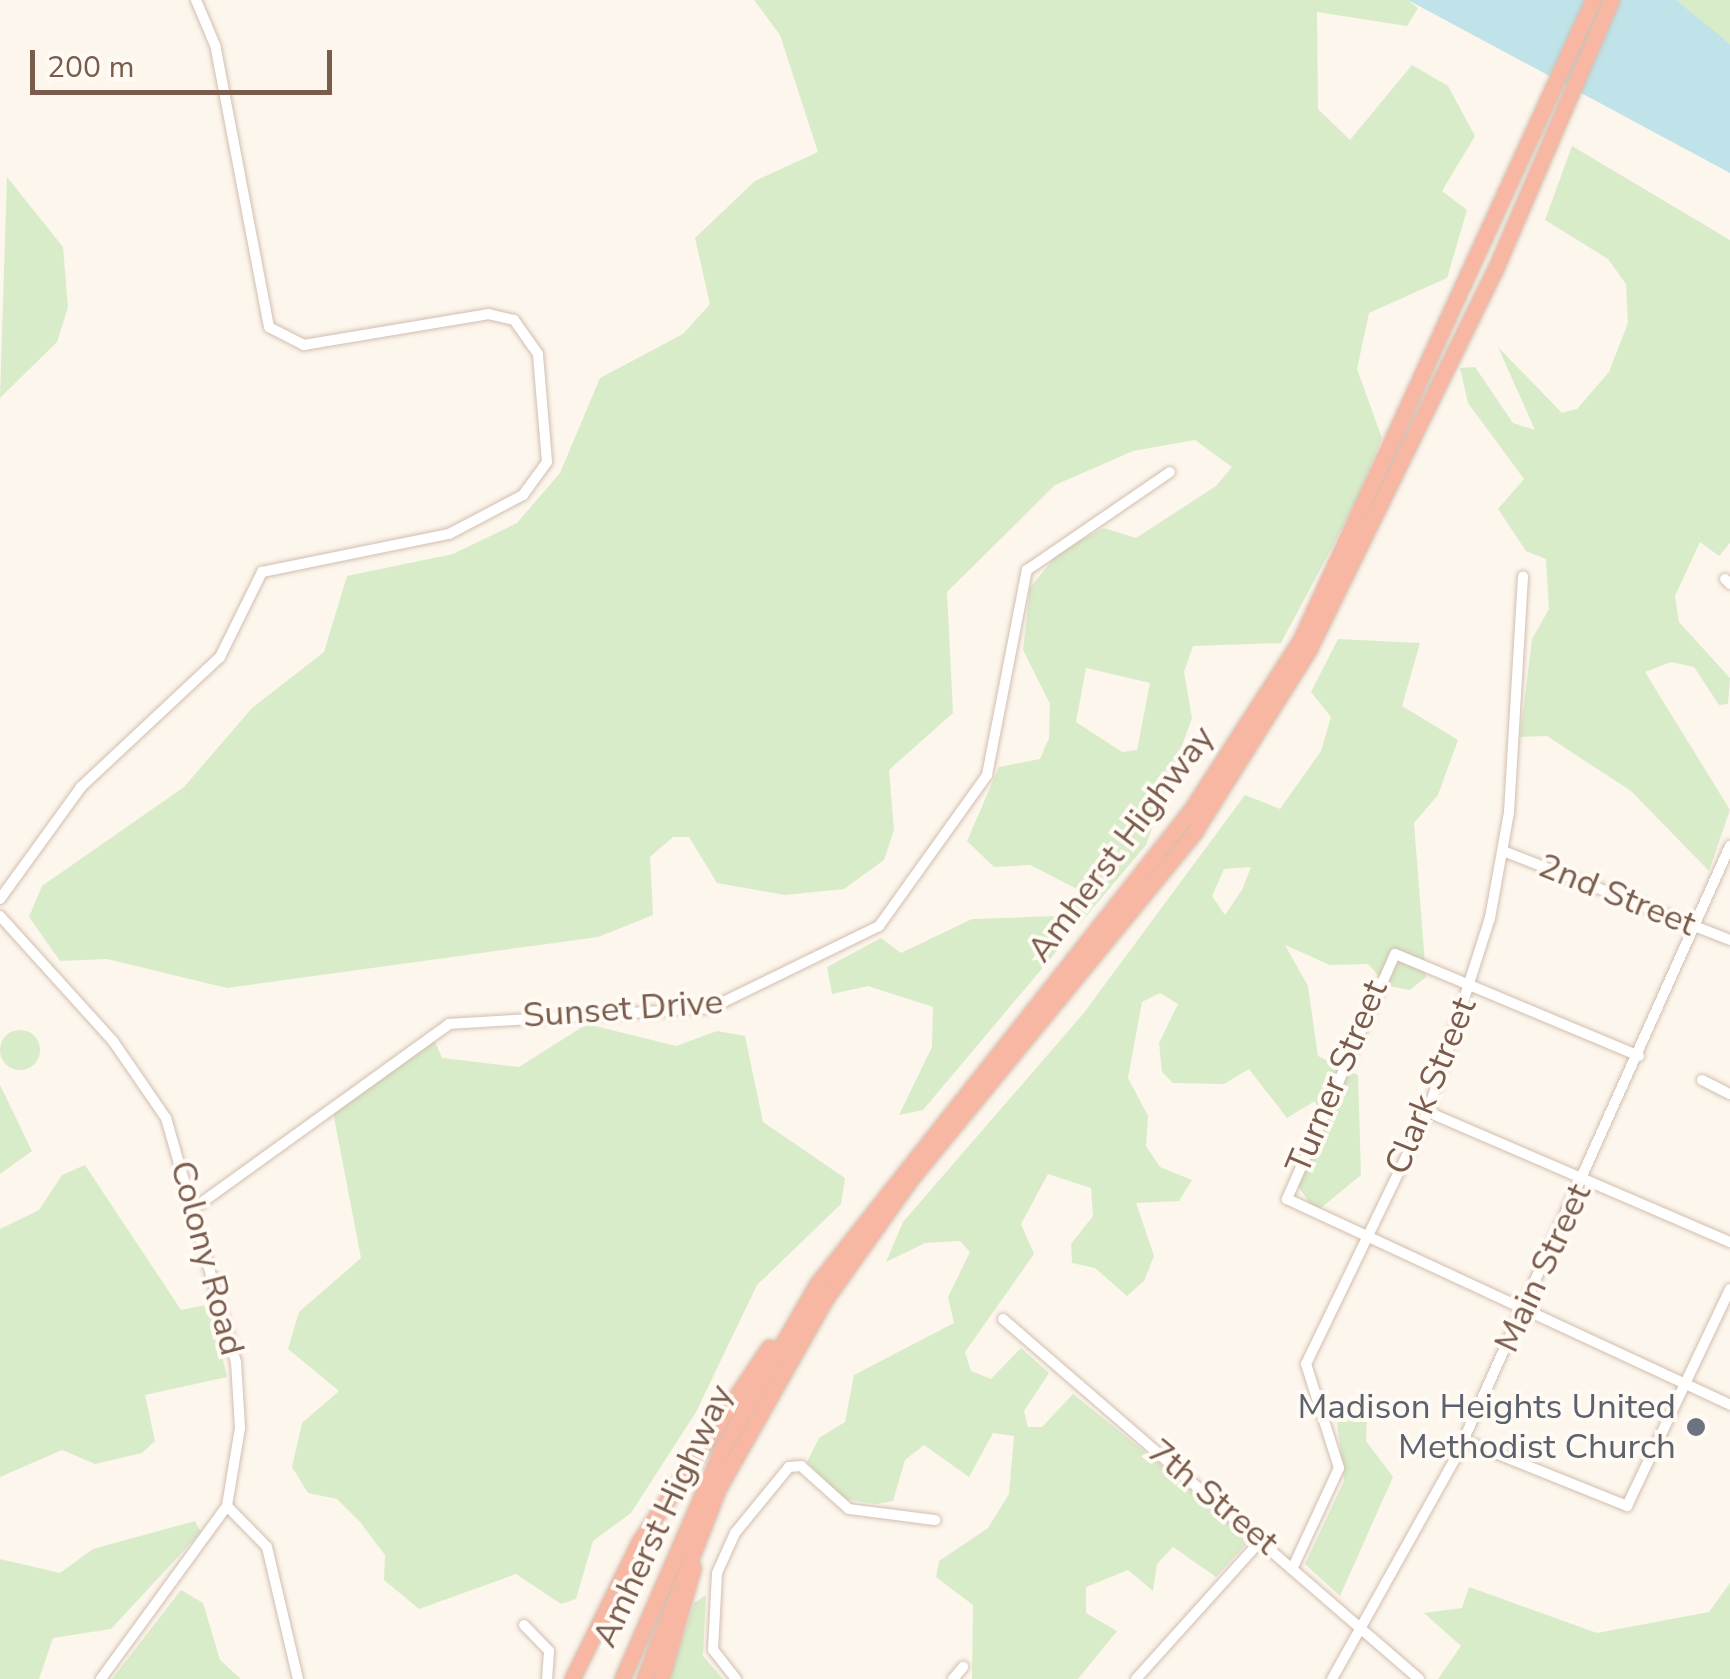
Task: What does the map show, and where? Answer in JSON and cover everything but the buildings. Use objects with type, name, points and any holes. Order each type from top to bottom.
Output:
[{"type":"highway","name":"Amherst Highway","points":[[644,1679],[691,1546],[752,1423],[870,1234],[1230,781],[1340,590],[1531,160],[1593,0]]},
{"type":"highway","name":"Amherst Highway","points":[[622,1679],[721,1450],[818,1284],[1119,905],[1257,713],[1332,580],[1611,0]]},
{"type":"highway","points":[[572,1679],[682,1471],[818,1284]]},
{"type":"highway","points":[[661,1679],[752,1423]]},
{"type":"street","points":[[0,899],[82,787],[220,657],[262,572],[439,538],[523,495],[547,462],[538,354],[514,320],[489,314],[304,345],[270,328],[214,45],[196,0]]},
{"type":"street","name":"Sunset Drive","points":[[197,1206],[455,1022],[712,1008],[879,926],[988,775],[1027,570],[1170,472]]},
{"type":"street","name":"Clark Street","points":[[1294,1565],[1339,1468],[1306,1364],[1428,1112],[1471,984],[1504,851],[1523,576]]},
{"type":"street","name":"Main Street","points":[[1332,1679],[1365,1627],[1463,1440],[1696,932],[1730,846]]},
{"type":"street","name":"2nd Street","points":[[1504,851],[1696,932],[1730,940]]},
{"type":"street","name":"Colony Road","points":[[0,916],[137,1070],[171,1131],[197,1206],[236,1362],[240,1428],[227,1506],[102,1679]]},
{"type":"street","name":"Turner Street","points":[[1364,1241],[1286,1200],[1314,1125],[1390,957],[1403,952],[1471,984]]},
{"type":"street","points":[[1471,984],[1639,1056]]},
{"type":"street","points":[[1702,1080],[1730,1094]]},
{"type":"street","points":[[1428,1112],[1730,1242]]},
{"type":"street","points":[[1364,1241],[1730,1405]]},
{"type":"street","points":[[1463,1440],[1595,1499],[1631,1503],[1730,1289]]},
{"type":"street","name":"7th Street","points":[[1003,1319],[1294,1565],[1418,1679]]},
{"type":"street","points":[[736,1679],[713,1650],[717,1572],[735,1533],[798,1464],[849,1509],[935,1520]]},
{"type":"street","points":[[227,1506],[267,1547],[298,1679]]},
{"type":"street","points":[[1136,1679],[1262,1539]]},
{"type":"street","points":[[524,1625],[548,1650],[547,1679]]},
{"type":"street","points":[[953,1679],[964,1667]]},
{"type":"green space","points":[[754,0],[1408,0],[1418,8],[1407,26],[1317,12],[1318,109],[1350,140],[1412,65],[1448,86],[1475,136],[1442,191],[1467,210],[1447,278],[1369,313],[1357,369],[1382,438],[1356,502],[1281,643],[1193,646],[1184,672],[1192,718],[1146,845],[923,1110],[899,1115],[932,1047],[933,1007],[868,986],[832,994],[827,967],[881,938],[901,953],[972,919],[1057,916],[1085,893],[1030,865],[994,867],[967,841],[999,767],[1040,759],[1049,738],[1050,704],[1023,650],[1030,588],[1058,553],[1104,528],[1136,538],[1216,486],[1232,467],[1195,440],[1133,451],[1055,485],[947,592],[953,713],[889,770],[894,830],[884,860],[844,889],[785,895],[717,883],[689,837],[673,837],[650,857],[653,915],[598,937],[227,988],[107,959],[60,961],[29,917],[42,886],[184,787],[252,708],[324,652],[347,576],[453,554],[517,523],[560,473],[600,378],[683,334],[710,304],[695,238],[755,181],[818,152],[780,35]],"holes":[[[1086,668],[1150,683],[1137,750],[1122,752],[1076,722]]]},
{"type":"green space","points":[[1676,0],[1730,0],[1730,44],[1708,27]]},
{"type":"green space","points":[[1572,146],[1730,240],[1730,543],[1719,556],[1700,542],[1675,596],[1679,622],[1730,678],[1728,704],[1719,705],[1694,667],[1671,662],[1645,672],[1730,810],[1709,871],[1631,791],[1547,736],[1520,737],[1532,639],[1549,609],[1546,559],[1526,551],[1498,509],[1524,479],[1468,403],[1460,368],[1475,367],[1513,423],[1535,430],[1498,347],[1562,413],[1577,409],[1609,372],[1628,323],[1626,284],[1608,259],[1545,220]]},
{"type":"green space","points":[[7,177],[63,247],[68,307],[57,342],[0,398]]},
{"type":"green space","points":[[1338,639],[1420,643],[1402,706],[1458,740],[1438,795],[1414,823],[1426,977],[1410,990],[1388,986],[1368,964],[1330,965],[1285,945],[1308,986],[1318,1056],[1358,1075],[1361,1175],[1316,1212],[1297,1185],[1322,1124],[1315,1101],[1287,1118],[1249,1069],[1224,1084],[1173,1083],[1162,1072],[1159,1043],[1178,1004],[1160,993],[1142,1002],[1128,1078],[1148,1116],[1146,1146],[1160,1167],[1192,1180],[1179,1201],[1136,1203],[1154,1256],[1144,1281],[1127,1296],[1095,1268],[1072,1263],[1071,1244],[1093,1216],[1091,1188],[1048,1174],[1021,1224],[1034,1254],[965,1352],[971,1371],[991,1379],[1021,1348],[1049,1373],[1024,1411],[1028,1427],[1042,1427],[1073,1394],[1252,1538],[1216,1577],[1173,1547],[1157,1564],[1153,1591],[1128,1570],[1086,1587],[1086,1613],[1117,1631],[1078,1679],[972,1679],[973,1605],[936,1577],[939,1561],[988,1528],[1009,1494],[1014,1436],[993,1433],[969,1477],[924,1445],[905,1460],[893,1501],[876,1504],[844,1499],[807,1462],[819,1438],[845,1422],[854,1375],[954,1323],[948,1297],[970,1252],[960,1241],[925,1243],[886,1262],[903,1222],[1083,1014],[1245,795],[1280,809],[1321,751],[1331,717],[1311,692]],"holes":[[[1251,867],[1242,890],[1225,915],[1212,896],[1224,869]]]},
{"type":"green space","points":[[587,1024],[676,1046],[717,1031],[745,1036],[763,1122],[845,1178],[841,1204],[757,1285],[696,1412],[631,1513],[593,1541],[576,1599],[561,1604],[516,1574],[419,1609],[384,1580],[385,1555],[360,1522],[337,1499],[308,1493],[292,1467],[302,1423],[339,1391],[288,1349],[299,1312],[361,1258],[333,1112],[434,1039],[442,1058],[519,1067]]},
{"type":"green space","points":[[20,1030],[34,1036],[40,1050],[34,1064],[20,1070],[6,1064],[0,1050],[6,1036]]},
{"type":"green space","points":[[0,1085],[32,1151],[0,1174]]},
{"type":"green space","points":[[85,1165],[181,1310],[210,1304],[227,1377],[145,1395],[155,1441],[142,1453],[95,1464],[62,1450],[0,1477],[0,1229],[39,1210],[62,1175]]},
{"type":"green space","points":[[1367,1416],[1366,1441],[1393,1477],[1340,1596],[1305,1564],[1344,1481],[1337,1421]]},
{"type":"green space","points":[[195,1521],[201,1532],[111,1629],[53,1638],[39,1679],[0,1679],[0,1559],[60,1573],[93,1549]]},
{"type":"green space","points":[[1730,1583],[1730,1679],[1438,1679],[1461,1646],[1424,1613],[1462,1608],[1469,1587],[1597,1633],[1709,1612]]},
{"type":"green space","points":[[181,1590],[203,1603],[220,1660],[241,1679],[112,1679]]},
{"type":"green space","points":[[706,1595],[703,1656],[723,1679],[669,1679],[694,1603]]},
{"type":"water","points":[[1408,0],[1676,0],[1730,44],[1730,173]]},
{"type":"place","name":"Madison Heights United Methodist Church","points":[[1696,1427]]}]
